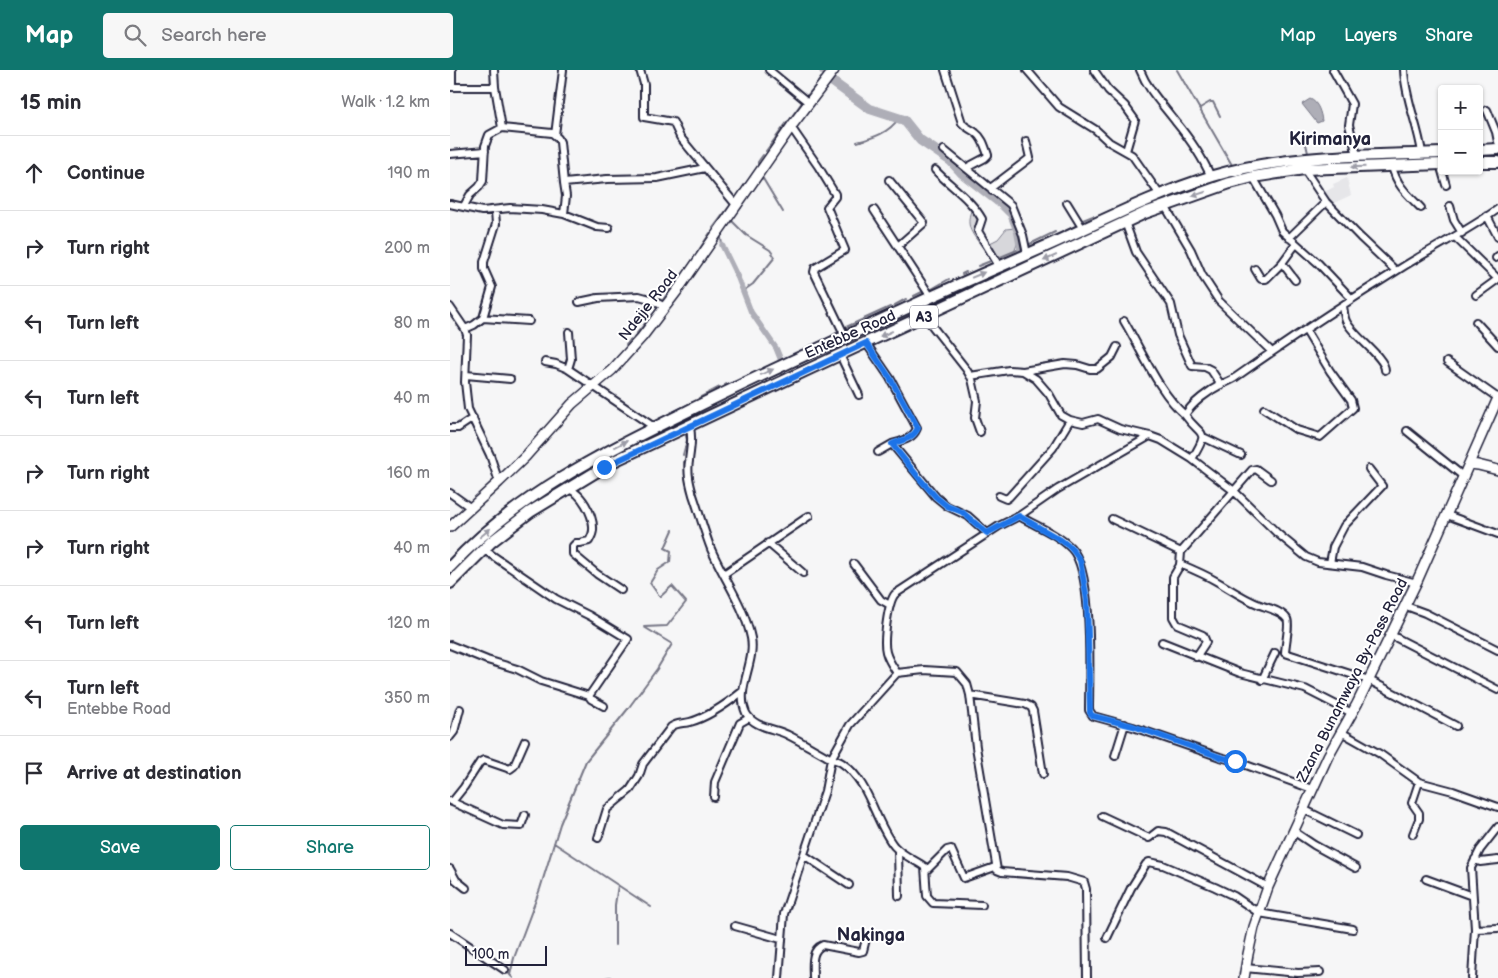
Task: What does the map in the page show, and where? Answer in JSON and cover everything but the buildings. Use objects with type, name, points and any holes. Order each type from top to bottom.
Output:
[{"type":"main road","points":[[1483,150],[1498,149]]},
{"type":"main road","name":"Entebbe Road","points":[[450,566],[467,549],[525,501],[581,466],[654,427],[754,378],[951,287],[1160,195],[1211,176],[1298,159],[1438,153]]},
{"type":"main road","points":[[1483,162],[1498,162]]},
{"type":"main road","name":"Entebbe Road","points":[[450,583],[483,549],[530,512],[614,461],[1125,222],[1230,183],[1253,177],[1304,169],[1392,166],[1438,167]]},
{"type":"main road","points":[[951,287],[956,301]]},
{"type":"street","points":[[452,70],[451,87],[495,87]]},
{"type":"street","points":[[494,70],[502,128]]},
{"type":"street","points":[[555,135],[563,70]]},
{"type":"street","points":[[640,70],[644,84],[644,117],[673,122],[680,137],[737,206]]},
{"type":"street","points":[[769,70],[809,103]]},
{"type":"street","name":"Ndejje Road","points":[[452,522],[470,508],[525,457],[572,404],[612,370],[642,337],[737,206],[791,127],[834,70]]},
{"type":"street","points":[[945,70],[962,123],[965,127],[978,134],[984,142],[988,155],[966,168]]},
{"type":"street","points":[[1038,70],[1029,73],[1059,107],[1096,130],[1109,142],[1132,155],[1144,169],[1160,195]]},
{"type":"street","points":[[1094,70],[1108,90],[1125,106],[1135,120],[1126,151]]},
{"type":"street","points":[[1140,70],[1144,80],[1159,103],[1202,157],[1211,176]]},
{"type":"street","points":[[1333,70],[1352,104],[1349,125],[1357,155]]},
{"type":"street","points":[[1404,70],[1422,153]]},
{"type":"street","points":[[1487,110],[1498,142]]},
{"type":"street","points":[[791,127],[835,194],[835,197],[826,207],[845,250],[816,268],[814,272],[845,336]]},
{"type":"street","points":[[464,206],[470,195],[480,187],[483,181],[486,140],[489,135],[502,128],[552,133],[555,135],[560,142],[566,196],[564,214]]},
{"type":"street","points":[[992,191],[992,187],[1030,158],[1026,141]]},
{"type":"street","points":[[944,150],[1011,205],[1023,235],[1027,254]]},
{"type":"street","points":[[450,154],[485,151]]},
{"type":"street","points":[[1392,166],[1398,184],[1421,208]]},
{"type":"street","points":[[564,183],[607,179],[657,178],[705,168]]},
{"type":"street","points":[[1304,169],[1326,202],[1360,238],[1396,271]]},
{"type":"street","points":[[935,170],[964,196],[979,214],[982,219],[978,231],[999,266]]},
{"type":"street","points":[[1444,175],[1446,185]]},
{"type":"street","points":[[1253,177],[1282,231],[1318,263],[1352,300]]},
{"type":"street","points":[[888,180],[924,222],[898,246]]},
{"type":"street","points":[[1289,238],[1326,202]]},
{"type":"street","points":[[1067,203],[1083,229]]},
{"type":"street","points":[[450,204],[482,211],[525,208],[564,214],[597,227],[609,228]]},
{"type":"street","points":[[1165,206],[1191,250],[1202,275],[1219,301],[1272,352]]},
{"type":"street","points":[[1450,206],[1454,220],[1462,233]]},
{"type":"street","points":[[1185,415],[1192,407],[1221,385],[1234,379],[1396,271],[1462,233],[1498,209]]},
{"type":"street","points":[[874,210],[931,297]]},
{"type":"street","points":[[465,329],[483,318],[492,287],[484,268],[484,262],[496,224],[495,211]]},
{"type":"street","points":[[1487,216],[1498,236]]},
{"type":"street","points":[[1125,222],[1136,252],[1171,304],[1178,335],[1192,366],[1205,367],[1211,370],[1221,385]]},
{"type":"street","points":[[1455,237],[1498,279],[1476,295]]},
{"type":"street","points":[[1255,269],[1263,279],[1266,279],[1282,263],[1296,244]]},
{"type":"street","points":[[1282,263],[1295,280]]},
{"type":"street","points":[[579,302],[598,298],[639,296],[650,299],[665,307]]},
{"type":"street","points":[[1343,306],[1346,321],[1362,342],[1382,361],[1385,370]]},
{"type":"street","points":[[450,307],[465,329],[468,409],[490,455],[499,482]]},
{"type":"street","points":[[922,317],[929,322],[970,376],[977,401],[975,418],[980,432]]},
{"type":"street","points":[[483,318],[529,321]]},
{"type":"street","points":[[1124,321],[1165,393],[1175,406],[1201,431],[1202,442],[1192,459]]},
{"type":"street","points":[[1476,322],[1498,346]]},
{"type":"street","points":[[1264,409],[1297,430],[1321,437],[1353,408],[1351,400],[1330,371],[1306,331]]},
{"type":"street","points":[[568,369],[571,359],[569,332]]},
{"type":"street","points":[[866,343],[890,378],[918,428],[908,438],[878,452]]},
{"type":"street","points":[[970,376],[1009,370],[1023,371],[1065,364],[1097,369],[1112,357],[1117,347]]},
{"type":"street","points":[[840,355],[859,395]]},
{"type":"street","points":[[545,362],[568,369],[654,427]]},
{"type":"street","points":[[1447,362],[1498,398]]},
{"type":"street","points":[[1023,371],[1036,379],[1049,394],[1061,415],[1070,420],[1083,423],[1098,419],[1120,429],[1161,440],[1192,459],[1234,491],[1277,533],[1306,557],[1318,562],[1362,567],[1417,583]]},
{"type":"street","points":[[466,376],[510,379]]},
{"type":"street","name":"Zzana Bunamwaya By-Pass Road","points":[[1244,978],[1259,913],[1268,887],[1312,789],[1417,583],[1498,398]]},
{"type":"street","points":[[450,428],[458,428],[473,418]]},
{"type":"street","points":[[999,496],[1006,499],[1009,498],[1028,474],[1053,448],[1070,420]]},
{"type":"street","points":[[688,428],[690,428],[692,439],[688,470],[690,485],[708,542],[743,611],[751,641],[751,656],[742,700],[749,718],[768,728],[787,734],[831,759],[840,762],[856,777],[868,796],[878,820],[898,850],[923,866],[926,871],[927,896],[933,903],[982,905]]},
{"type":"street","points":[[1407,431],[1464,476]]},
{"type":"street","points":[[897,673],[886,652],[885,639],[892,598],[987,533],[1019,516],[1058,490],[1150,436]]},
{"type":"street","points":[[1203,437],[1242,454]]},
{"type":"street","points":[[892,444],[936,497],[947,506],[962,512],[987,533]]},
{"type":"street","points":[[1470,464],[1478,464],[1498,470]]},
{"type":"street","points":[[1196,657],[1206,642],[1203,635],[1177,624],[1173,617],[1173,577],[1180,564],[1181,552],[1254,469],[1271,480]]},
{"type":"street","points":[[1330,564],[1333,547],[1344,526],[1382,486],[1369,469]]},
{"type":"street","points":[[566,490],[571,490],[586,504],[594,530],[589,541],[580,544],[576,543],[573,546],[573,554],[589,568],[621,590]]},
{"type":"street","points":[[450,493],[470,508]]},
{"type":"street","points":[[1447,515],[1498,534]]},
{"type":"street","points":[[724,574],[809,516]]},
{"type":"street","points":[[1019,516],[1061,540],[1071,548],[1080,560],[1087,600],[1089,710],[1093,716],[1125,724],[1312,789]]},
{"type":"street","points":[[1112,519],[1181,552]]},
{"type":"street","points":[[768,543],[803,573]]},
{"type":"street","points":[[483,549],[556,599],[590,616],[628,639],[589,696]]},
{"type":"street","points":[[854,564],[881,600],[890,605]]},
{"type":"street","points":[[1180,564],[1215,580],[1234,592],[1270,607],[1286,617],[1288,622],[1286,653],[1369,680],[1456,726]]},
{"type":"street","points":[[1406,606],[1425,613],[1498,650]]},
{"type":"street","points":[[1391,635],[1498,690]]},
{"type":"street","points":[[1162,642],[1196,657],[1262,680],[1305,689],[1352,713]]},
{"type":"street","points":[[450,645],[516,669],[541,681],[589,696],[604,706]]},
{"type":"street","points":[[1262,680],[1275,653]]},
{"type":"street","points":[[780,978],[781,939],[787,901],[825,791],[831,759],[850,725],[897,673],[924,670],[957,672],[967,684],[997,870],[1067,877],[1084,882],[1086,889],[1087,978]]},
{"type":"street","points":[[598,838],[608,809],[630,790],[639,776],[643,764],[671,727],[676,723],[690,722],[703,716],[726,704],[743,691]]},
{"type":"street","points":[[970,695],[1025,704],[1031,707],[1043,774]]},
{"type":"street","points":[[450,737],[454,732],[460,709]]},
{"type":"street","points":[[714,797],[716,782],[740,723],[749,718]]},
{"type":"street","points":[[1115,756],[1125,724]]},
{"type":"street","points":[[1341,732],[1380,754],[1419,782],[1498,807]]},
{"type":"street","points":[[525,740],[514,766],[510,769],[484,760],[480,762],[464,787],[451,801],[503,825],[521,826],[525,815]]},
{"type":"street","points":[[1413,834],[1419,819],[1419,813],[1412,803],[1419,782]]},
{"type":"street","points":[[1303,809],[1356,835]]},
{"type":"street","points":[[1102,816],[1149,838],[1158,831],[1166,832],[1268,887]]},
{"type":"street","points":[[1472,978],[1475,929],[1472,868],[1480,850],[1498,827]]},
{"type":"street","points":[[1293,831],[1356,868]]},
{"type":"street","points":[[926,871],[947,850],[951,849],[964,878],[995,867]]},
{"type":"street","points":[[898,850],[899,896]]},
{"type":"street","points":[[804,855],[849,885]]},
{"type":"street","points":[[1475,859],[1480,862],[1498,860]]},
{"type":"street","points":[[1107,938],[1131,888],[1149,862],[1163,865],[1215,887],[1234,896],[1259,913],[1353,929]]},
{"type":"street","points":[[450,869],[456,880],[466,888]]},
{"type":"street","points":[[1426,878],[1472,896]]},
{"type":"street","points":[[735,926],[781,939]]},
{"type":"street","points":[[1475,929],[1498,928]]},
{"type":"street","points":[[450,933],[505,970]]},
{"type":"street","points":[[812,978],[814,953],[818,947],[823,945],[859,952],[863,951],[867,935]]},
{"type":"street","points":[[1245,968],[1304,974],[1320,972]]},
{"type":"shaded area","points":[[1310,99],[1317,105],[1322,121],[1317,123],[1302,104]]},
{"type":"shaded area","points":[[1347,178],[1351,195],[1332,204],[1324,192],[1334,187],[1333,184]]},
{"type":"shaded area","points":[[971,211],[975,211],[980,220],[977,230],[983,248],[973,235],[970,226],[969,217]]},
{"type":"shaded area","points":[[1015,228],[1018,240],[1011,258],[997,264],[988,244],[998,239],[1006,229]]},
{"type":"waterway","points":[[1177,70],[1232,165]]},
{"type":"waterway","points":[[818,82],[821,78]]},
{"type":"waterway","points":[[830,80],[870,109],[904,120],[920,140],[951,161],[962,173],[1003,205],[1012,214],[1019,232],[1022,248]]},
{"type":"waterway","points":[[807,96],[817,84]]},
{"type":"waterway","points":[[792,116],[803,101]]},
{"type":"waterway","points":[[1200,108],[1213,102],[1220,116]]},
{"type":"waterway","points":[[857,142],[875,137],[886,131],[899,118]]},
{"type":"waterway","points":[[766,151],[788,121]]},
{"type":"waterway","points":[[1306,144],[1308,153]]},
{"type":"waterway","points":[[1387,150],[1406,149]]},
{"type":"waterway","points":[[1375,150],[1382,150]]},
{"type":"waterway","points":[[1315,153],[1321,153]]},
{"type":"waterway","points":[[734,200],[758,167],[758,162],[763,155]]},
{"type":"waterway","points":[[757,183],[772,162]]},
{"type":"waterway","points":[[762,177],[783,212]]},
{"type":"waterway","points":[[713,228],[731,204]]},
{"type":"waterway","points":[[1083,220],[1093,216]]},
{"type":"waterway","points":[[732,218],[731,220],[746,235],[770,250],[775,257],[753,284],[743,291]]},
{"type":"waterway","points":[[1030,244],[1055,232]]},
{"type":"waterway","points":[[697,253],[710,233]]},
{"type":"waterway","points":[[718,237],[721,238],[722,245]]},
{"type":"waterway","points":[[722,245],[738,278],[751,312],[776,348],[782,363]]},
{"type":"waterway","points":[[998,258],[1022,248]]},
{"type":"waterway","points":[[684,273],[694,258]]},
{"type":"waterway","points":[[978,266],[993,260]]},
{"type":"waterway","points":[[1029,273],[1048,264]]},
{"type":"waterway","points":[[962,274],[966,272]]},
{"type":"waterway","points":[[1006,283],[1022,276]]},
{"type":"waterway","points":[[662,301],[680,277]]},
{"type":"waterway","points":[[930,290],[949,279]]},
{"type":"waterway","points":[[914,296],[922,292]]},
{"type":"waterway","points":[[895,305],[906,299]]},
{"type":"waterway","points":[[652,316],[658,307]]},
{"type":"waterway","points":[[844,328],[890,307]]},
{"type":"waterway","points":[[634,337],[648,320]]},
{"type":"waterway","points":[[826,340],[839,331]]},
{"type":"waterway","points":[[626,345],[630,340]]},
{"type":"waterway","points":[[699,398],[720,387]]},
{"type":"waterway","points":[[652,423],[693,402]]},
{"type":"waterway","points":[[635,432],[645,427]]},
{"type":"waterway","points":[[683,455],[687,440],[685,432]]},
{"type":"waterway","points":[[617,441],[625,437]]},
{"type":"waterway","points":[[595,452],[612,444]]},
{"type":"waterway","points":[[585,459],[592,454]]},
{"type":"waterway","points":[[684,462],[688,491]]},
{"type":"waterway","points":[[513,978],[510,975],[514,958],[540,889],[560,824],[586,761],[627,710],[657,669],[672,644],[644,627],[667,626],[686,602],[672,586],[660,597],[650,583],[658,570],[670,562],[671,551],[665,548],[673,530]]},
{"type":"waterway","points":[[450,559],[472,537]]},
{"type":"waterway","points":[[554,843],[651,907]]},
{"type":"waterway","points":[[615,945],[615,905],[618,885]]},
{"type":"waterway","points":[[500,971],[510,974]]},
{"type":"waterway","points":[[605,978],[610,977]]},
{"type":"district","name":"Kirimanya","points":[[1330,139]]},
{"type":"district","name":"Nakinga","points":[[871,935]]},
{"type":"route","points":[[604,467],[866,343],[890,378],[918,428],[908,438],[892,444],[936,497],[947,506],[968,516],[987,533],[1019,516],[1061,540],[1071,548],[1080,560],[1087,600],[1090,713],[1093,716],[1133,726],[1235,761]]}]
